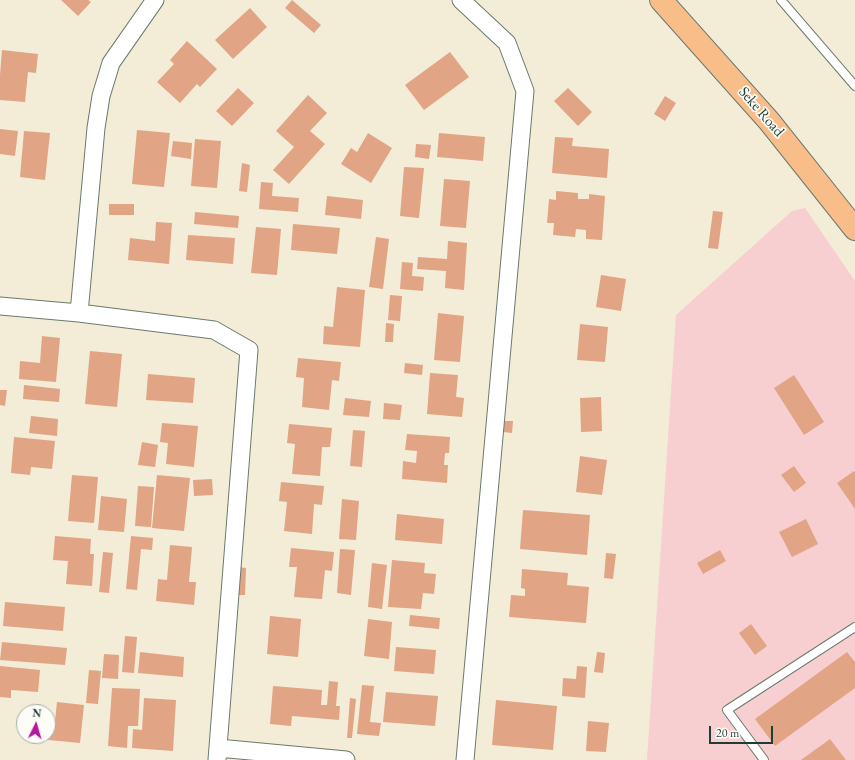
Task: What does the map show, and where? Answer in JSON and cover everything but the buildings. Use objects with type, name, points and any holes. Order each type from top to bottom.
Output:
[{"type":"main road","name":"Seke Road","points":[[661,0],[769,121],[855,229]]},
{"type":"street","points":[[79,313],[96,128],[101,96],[111,63],[154,0]]},
{"type":"street","points":[[461,0],[507,43],[525,91],[465,760]]},
{"type":"street","points":[[0,306],[79,313],[214,330],[248,350],[217,754],[346,760]]},
{"type":"lane","points":[[781,0],[855,86]]},
{"type":"lane","points":[[764,760],[727,710],[855,627]]},
{"type":"shaded area","points":[[805,208],[855,281],[855,760],[647,760],[676,315],[792,211]]}]
